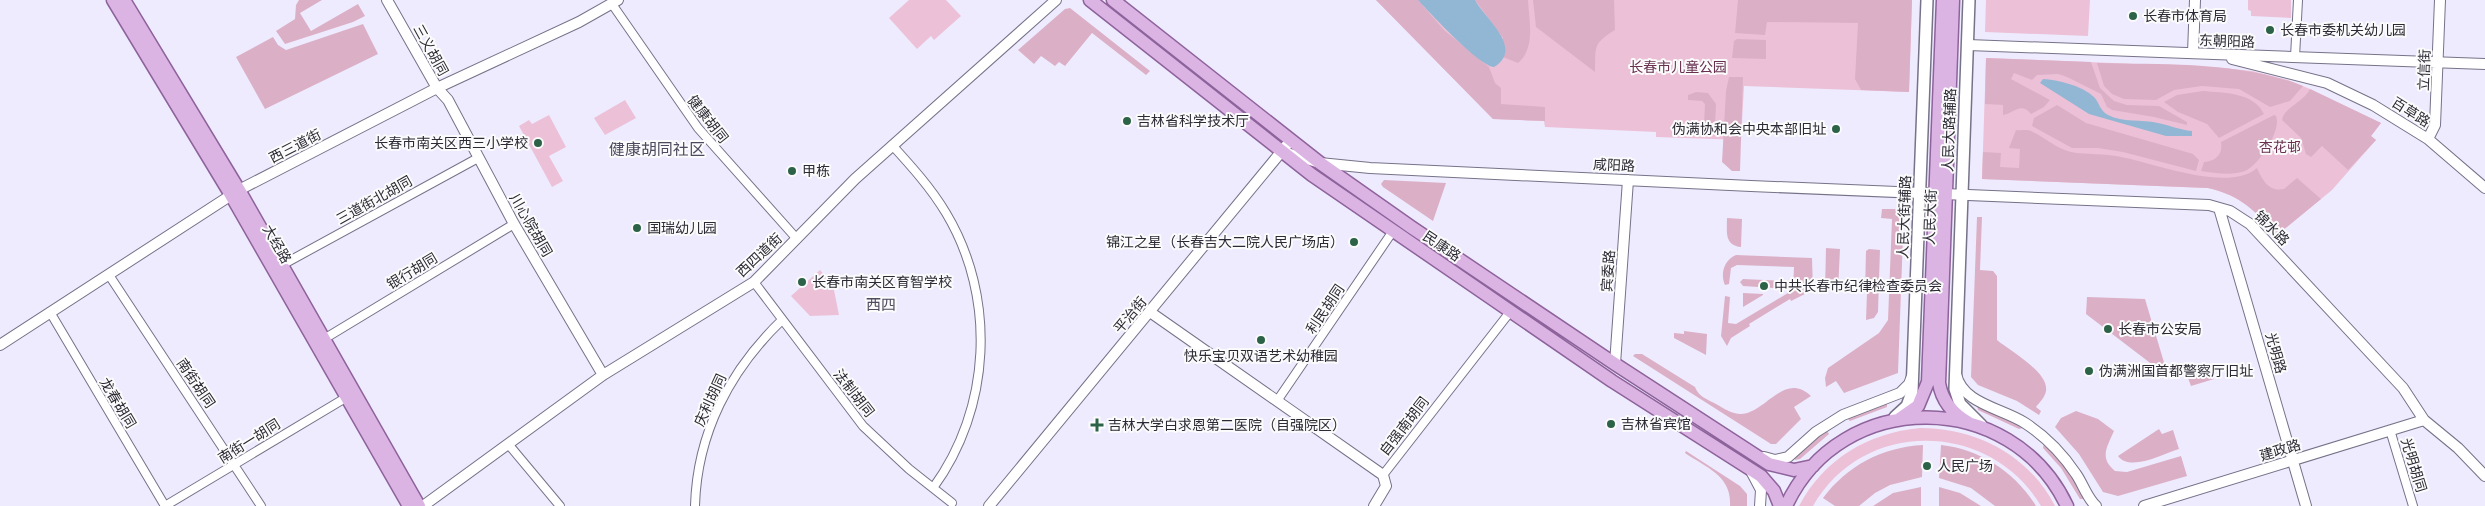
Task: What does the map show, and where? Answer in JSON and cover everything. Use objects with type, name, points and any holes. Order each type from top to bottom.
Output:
[{"type":"main road","name":"大经路","points":[[113,0],[282,265],[419,506]]},
{"type":"main road","name":"大经路","points":[[124,0],[235,192],[409,506]]},
{"type":"main road","name":"民康路","points":[[1090,0],[1282,152],[1392,231],[1612,381],[1749,468],[1766,481],[1780,506]]},
{"type":"main road","name":"民康路","points":[[1113,0],[1320,163],[1411,227],[1615,364],[1755,455],[1780,468],[1800,470],[1813,466]]},
{"type":"main road","name":"人民大街辅路","points":[[1884,423],[1897,416],[1907,406],[1912,392],[1927,0]]},
{"type":"main road","name":"人民大街","points":[[1942,0],[1939,383],[1942,395],[1950,408],[1969,423]]},
{"type":"main road","name":"人民大街","points":[[1898,420],[1918,406],[1928,382],[1953,0]]},
{"type":"main road","name":"人民大路辅路","points":[[1969,0],[1955,389],[1960,404],[1972,418],[1987,429]]},
{"type":"main road","points":[[1786,506],[1813,466],[1842,442],[1866,429],[1884,423],[1933,417],[1969,423],[1987,429],[2011,441],[2032,457],[2050,477],[2066,502]]},
{"type":"street","name":"三义胡同","points":[[387,0],[437,88]]},
{"type":"street","name":"西四道街","points":[[423,506],[603,375],[754,282],[849,185],[1056,0]]},
{"type":"street","points":[[2193,53],[2195,0]]},
{"type":"street","points":[[2298,0],[2295,57],[2298,69],[2311,78]]},
{"type":"street","name":"立信街","points":[[2428,139],[2435,125],[2440,0]]},
{"type":"street","name":"西三道街","points":[[0,345],[235,192],[437,88],[549,36],[615,2]]},
{"type":"street","name":"健康胡同","points":[[615,2],[698,128],[797,239]]},
{"type":"street","name":"东朝阳路","points":[[1968,45],[2485,64]]},
{"type":"street","name":"百草路","points":[[2214,54],[2327,83],[2373,105],[2428,139],[2485,188]]},
{"type":"street","name":"川心院胡同","points":[[437,88],[448,100],[514,224],[603,375]]},
{"type":"street","name":"平治街","points":[[989,506],[1291,140]]},
{"type":"street","points":[[892,145],[926,184],[956,231],[972,275],[980,319],[980,363],[973,406],[954,456],[933,488]]},
{"type":"street","name":"咸阳路","points":[[1282,152],[1320,163],[1370,168],[1941,194]]},
{"type":"street","name":"三道街北胡同","points":[[282,265],[478,158]]},
{"type":"street","name":"宾委路","points":[[1615,364],[1628,180]]},
{"type":"street","name":"锦水路","points":[[1941,194],[2202,203],[2219,208],[2250,224],[2403,388],[2424,420],[2458,448],[2485,476]]},
{"type":"street","name":"光明路","points":[[2219,208],[2306,506]]},
{"type":"street","name":"银行胡同","points":[[324,339],[514,224]]},
{"type":"street","name":"利民胡同","points":[[1277,401],[1392,231]]},
{"type":"street","name":"南街胡同","points":[[109,275],[261,506]]},
{"type":"street","name":"法制胡同","points":[[754,282],[863,426],[891,453],[952,503]]},
{"type":"street","name":"龙春胡同","points":[[50,312],[165,506]]},
{"type":"street","name":"自强南胡同","points":[[1150,312],[1383,475],[1510,312]]},
{"type":"street","name":"庆利胡同","points":[[694,506],[699,466],[716,412],[744,362],[782,320]]},
{"type":"street","points":[[1755,455],[1775,460],[1788,457],[1816,432],[1843,415],[1900,393],[1909,384],[1913,370]]},
{"type":"street","points":[[1956,371],[1958,383],[1966,394],[2010,414],[2047,440],[2068,462],[2096,506]]},
{"type":"street","name":"南街一胡同","points":[[165,506],[347,397]]},
{"type":"street","name":"建政路","points":[[2144,506],[2424,420]]},
{"type":"street","name":"光明胡同","points":[[2390,430],[2413,506]]},
{"type":"street","points":[[509,444],[560,506]]},
{"type":"street","points":[[1749,468],[1761,490],[1760,506]]},
{"type":"street","points":[[1374,506],[1386,486],[1383,475]]},
{"type":"street","points":[[2066,502],[2077,506]]},
{"type":"green space","points":[[909,0],[946,0],[961,16],[934,40],[931,36],[917,49],[889,18]]},
{"type":"green space","name":"长春市儿童公园","points":[[1376,0],[1912,0],[1909,92],[1744,86],[1741,140],[1656,137],[1656,132],[1545,127],[1544,121],[1493,119]]},
{"type":"green space","points":[[1986,0],[2090,0],[2088,36],[1985,32]]},
{"type":"green space","points":[[2248,0],[2291,0],[2291,18],[2251,16],[2251,11],[2248,10]]},
{"type":"green space","name":"杏花邨","points":[[1986,58],[2211,67],[2252,71],[2288,80],[2381,123],[2371,136],[2376,140],[2332,190],[2277,235],[2262,219],[2239,200],[2220,191],[2208,188],[1982,179]]},
{"type":"green space","points":[[625,100],[636,118],[605,135],[594,118]]},
{"type":"green space","points":[[549,115],[566,147],[549,156],[563,181],[552,187],[519,126],[529,120],[532,124]]},
{"type":"green space","points":[[820,270],[833,285],[839,315],[810,316],[791,296]]},
{"type":"green space","points":[[1920,428],[1941,429],[1961,433],[1999,448],[2031,472],[2055,506],[2041,506],[2019,478],[1991,457],[1960,445],[1927,441],[1894,445],[1863,457],[1835,477],[1813,506],[1799,506],[1809,489],[1821,475],[1849,451],[1865,442],[1883,436]]},
{"type":"shaded area","points":[[299,0],[322,0],[300,13],[311,31],[358,4],[365,16],[353,22],[285,44],[276,31],[295,19],[296,5]]},
{"type":"shaded area","points":[[1376,0],[1418,0],[1444,30],[1489,67],[1495,83],[1501,88],[1501,104],[1545,107],[1545,121],[1493,119]]},
{"type":"shaded area","points":[[1475,0],[1528,0],[1529,42],[1524,57],[1518,63],[1503,57],[1503,38]]},
{"type":"shaded area","points":[[1533,0],[1614,0],[1615,30],[1602,39],[1597,47],[1595,72],[1536,27]]},
{"type":"shaded area","points":[[1738,0],[1912,0],[1909,92],[1861,90],[1855,79],[1858,23],[1767,22],[1765,35],[1735,33]]},
{"type":"shaded area","points":[[1070,8],[1150,71],[1146,75],[1092,33],[1065,66],[1059,62],[1055,66],[1041,56],[1034,64],[1018,50],[1065,9]]},
{"type":"shaded area","points":[[363,24],[378,54],[265,109],[236,57],[273,37],[278,45],[286,50]]},
{"type":"shaded area","points":[[1737,39],[1766,40],[1766,59],[1732,58],[1734,41]]},
{"type":"shaded area","points":[[1986,58],[2091,62],[2100,88],[2114,101],[2127,105],[2159,106],[2187,122],[2187,125],[2112,110],[2107,107],[2101,94],[2058,74],[2037,75],[2032,80],[2014,73],[2011,79],[2050,100],[2044,107],[2031,114],[2027,110],[2020,108],[2003,115],[2003,105],[1985,104]]},
{"type":"shaded area","points":[[2097,63],[2228,68],[2279,78],[2303,86],[2290,101],[2270,107],[2239,89],[2202,86],[2174,90],[2156,100],[2124,99],[2112,94],[2104,86]]},
{"type":"shaded area","points":[[1729,77],[1743,77],[1740,171],[1732,171],[1722,162],[1726,91]]},
{"type":"shaded area","points":[[2310,89],[2381,123],[2371,136],[2376,140],[2348,170],[2322,146],[2311,157],[2306,154],[2301,138],[2282,120],[2286,111],[2303,98]]},
{"type":"shaded area","points":[[2203,91],[2228,93],[2246,98],[2253,101],[2264,114],[2219,138],[2207,124],[2178,112],[2164,102],[2177,95]]},
{"type":"shaded area","points":[[1696,92],[1708,93],[1716,104],[1715,125],[1704,124],[1705,104],[1702,101],[1688,100],[1688,95]]},
{"type":"shaded area","points":[[2057,105],[2086,123],[2193,154],[2199,160],[2196,171],[2123,152],[2098,148],[2072,148],[2032,126],[2034,118]]},
{"type":"shaded area","points":[[2274,115],[2277,122],[2273,138],[2263,155],[2251,167],[2245,171],[2223,174],[2201,171],[2204,162],[2218,156],[2221,150],[2221,142]]},
{"type":"shaded area","points":[[2016,130],[2031,131],[2060,148],[2071,152],[2115,156],[2171,170],[2210,177],[2229,178],[2244,175],[2257,168],[2264,181],[2274,189],[2284,189],[2297,178],[2321,199],[2277,235],[2262,219],[2239,200],[2220,191],[2208,188],[1982,179],[1983,152],[2001,153],[2000,167],[2019,168],[2020,149],[2009,148]]},
{"type":"shaded area","points":[[1384,180],[1446,183],[1433,221],[1383,187],[1381,184]]},
{"type":"shaded area","points":[[1882,209],[1904,209],[1898,373],[1844,393],[1836,381],[1826,387],[1825,378],[1828,368],[1879,333],[1888,320],[1892,219],[1881,218]]},
{"type":"shaded area","points":[[1977,217],[1982,217],[1980,270],[1993,271],[1997,276],[1997,340],[2035,369],[2045,384],[2046,391],[2036,407],[2041,411],[2039,415],[2017,401],[1978,385],[1971,377]]},
{"type":"shaded area","points":[[1727,218],[1742,219],[1741,247],[1736,246],[1729,240]]},
{"type":"shaded area","points":[[1826,248],[1840,249],[1838,291],[1825,290]]},
{"type":"shaded area","points":[[1869,249],[1880,250],[1878,312],[1874,318],[1866,320],[1866,251]]},
{"type":"shaded area","points":[[1736,255],[1812,258],[1813,290],[1791,301],[1790,299],[1749,324],[1750,326],[1731,338],[1727,346],[1721,336],[1725,296],[1730,297],[1728,323],[1736,324],[1793,290],[1794,267],[1737,265],[1731,268],[1729,284],[1725,285],[1724,268],[1729,260]]},
{"type":"shaded area","points":[[1743,279],[1783,281],[1784,283],[1774,288],[1743,286],[1740,282]]},
{"type":"shaded area","points":[[1743,293],[1763,294],[1763,295],[1743,307]]},
{"type":"shaded area","points":[[2087,297],[2145,299],[2166,369],[2162,372],[2086,314]]},
{"type":"shaded area","points":[[1684,331],[1707,334],[1706,355],[1674,338],[1674,333],[1684,334]]},
{"type":"shaded area","points":[[1635,354],[1642,354],[1695,387],[1704,397],[1734,413],[1750,412],[1775,395],[1792,388],[1801,390],[1811,396],[1794,407],[1801,419],[1776,444],[1771,444],[1633,356]]},
{"type":"shaded area","points":[[2198,371],[2212,372],[2214,379],[2191,386],[2188,378]]},
{"type":"shaded area","points":[[1887,402],[1887,407],[1850,421],[1847,418]]},
{"type":"shaded area","points":[[1977,405],[2023,426],[2023,428],[2019,429],[1978,410]]},
{"type":"shaded area","points":[[2076,411],[2098,419],[2114,431],[2107,447],[2106,457],[2107,462],[2115,471],[2127,472],[2181,456],[2187,476],[2118,496],[2103,492],[2079,454],[2055,427],[2061,418]]},
{"type":"shaded area","points":[[1826,429],[1829,434],[1800,459],[1795,460],[1794,457]]},
{"type":"shaded area","points":[[2159,429],[2162,434],[2173,430],[2179,449],[2156,458],[2138,462],[2123,460],[2118,456]]},
{"type":"shaded area","points":[[2044,443],[2066,464],[2084,499],[2080,499],[2061,468],[2043,448]]},
{"type":"shaded area","points":[[1923,445],[1922,477],[1890,485],[1875,493],[1859,506],[1835,506],[1823,498],[1843,477],[1867,460],[1893,450]]},
{"type":"shaded area","points":[[1941,445],[1955,447],[1983,457],[1996,465],[2018,483],[2036,506],[1995,506],[1971,488],[1939,478]]},
{"type":"shaded area","points":[[1686,451],[1740,486],[1747,494],[1747,506],[1730,506],[1730,496],[1722,480],[1709,468],[1685,453]]},
{"type":"shaded area","points":[[1921,487],[1921,506],[1873,506],[1893,493]]},
{"type":"shaded area","points":[[1939,487],[1960,493],[1981,506],[1939,506]]},
{"type":"water","points":[[1418,0],[1475,0],[1500,33],[1505,51],[1502,59],[1494,67],[1477,58]]},
{"type":"water","points":[[2043,79],[2062,82],[2083,89],[2094,97],[2105,113],[2114,117],[2152,122],[2192,131],[2192,136],[2166,136],[2089,114],[2040,83]]},
{"type":"place","name":"长春市体育局","points":[[2133,16]]},
{"type":"place","name":"长春市委机关幼儿园","points":[[2270,30]]},
{"type":"place","name":"吉林省科学技术厅","points":[[1127,121]]},
{"type":"place","name":"伪满协和会中央本部旧址","points":[[1836,129]]},
{"type":"place","name":"长春市南关区西三小学校","points":[[538,143]]},
{"type":"place","name":"甲栋","points":[[792,171]]},
{"type":"place","name":"国瑞幼儿园","points":[[637,228]]},
{"type":"place","name":"锦江之星（长春吉大二院人民广场店）","points":[[1354,242]]},
{"type":"place","name":"长春市南关区育智学校","points":[[802,282]]},
{"type":"place","name":"中共长春市纪律检查委员会","points":[[1764,286]]},
{"type":"place","name":"长春市公安局","points":[[2108,329]]},
{"type":"place","name":"快乐宝贝双语艺术幼稚园","points":[[1261,340]]},
{"type":"place","name":"伪满洲国首都警察厅旧址","points":[[2089,371]]},
{"type":"place","name":"吉林省宾馆","points":[[1611,424]]},
{"type":"place","name":"吉林大学白求恩第二医院（自强院区）","points":[[1097,425]]},
{"type":"place","name":"人民广场","points":[[1927,466]]},
{"type":"district","name":"健康胡同社区","points":[[657,149]]},
{"type":"district","name":"西四","points":[[881,305]]}]
